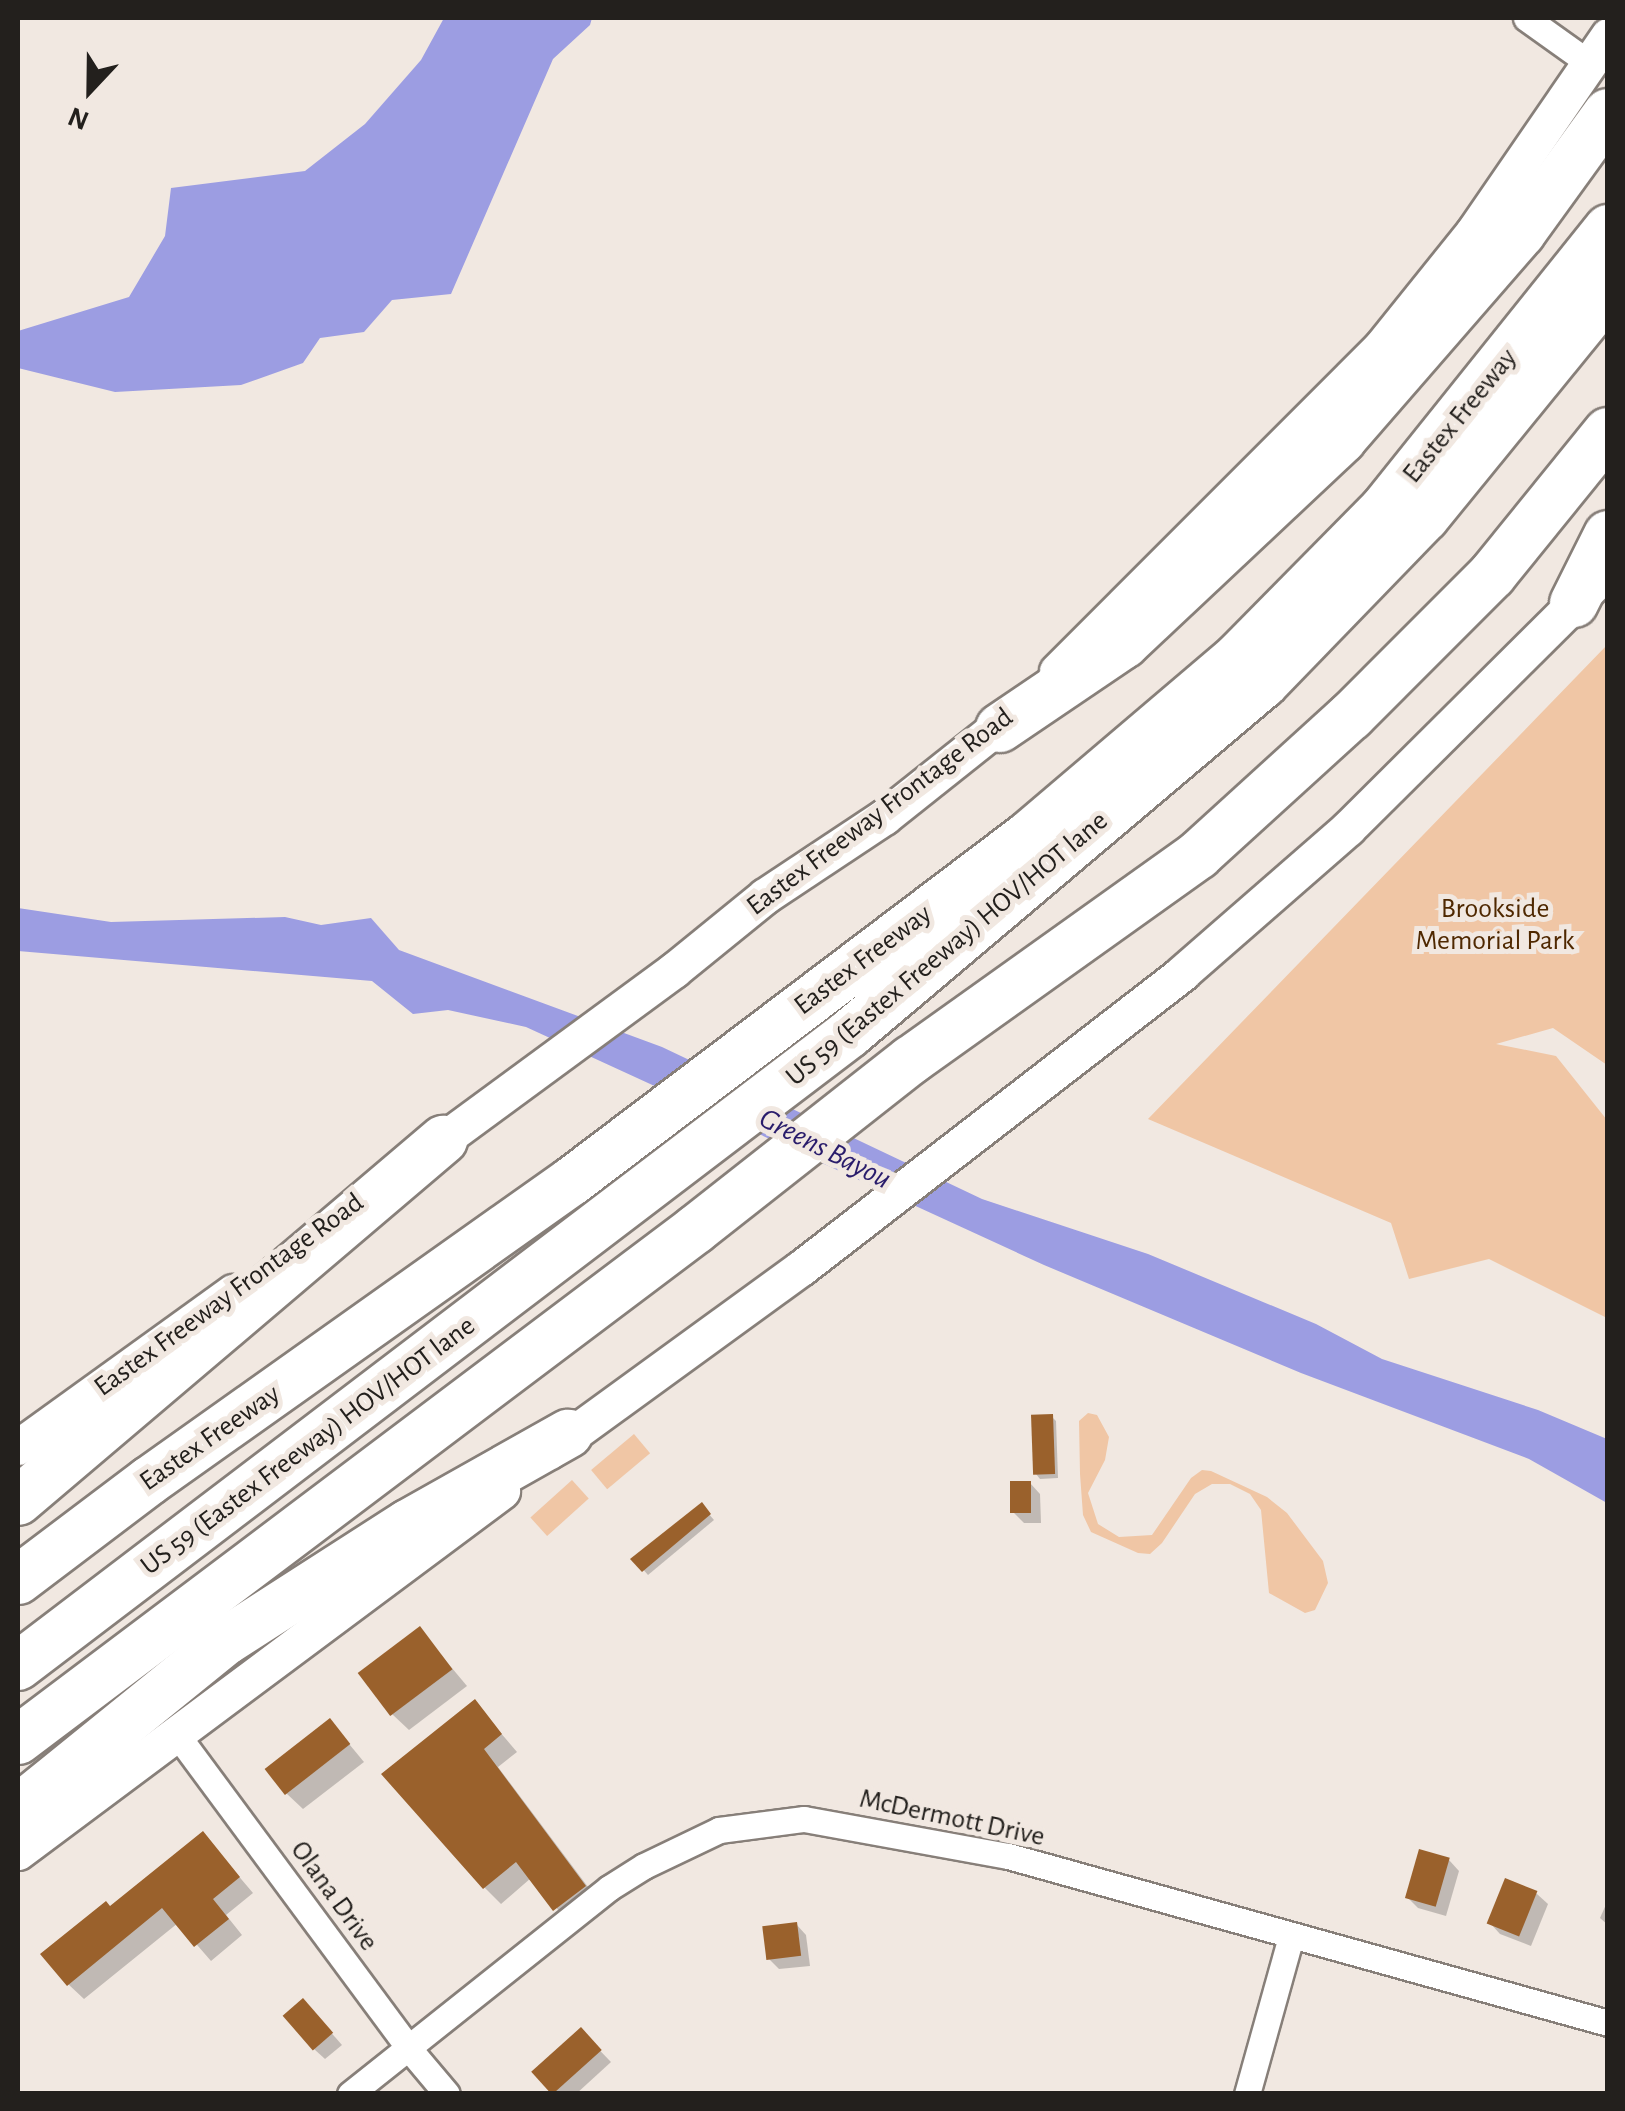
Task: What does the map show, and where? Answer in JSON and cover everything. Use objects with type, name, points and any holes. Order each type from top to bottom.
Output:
[{"type":"highway","points":[[1000,728],[1124,644],[1342,439],[1521,234],[1608,113]]},
{"type":"highway","name":"Eastex Freeway","points":[[18,1580],[149,1481],[572,1181],[1028,836],[1238,656],[1384,509],[1608,228]]},
{"type":"highway","name":"US 59 (Eastex Freeway) HOV/HOT lane","points":[[18,1666],[850,1033],[1264,683],[1425,517],[1608,293]]},
{"type":"highway","points":[[18,1740],[696,1228],[911,1060],[1198,855],[1351,716],[1492,574],[1608,432]]},
{"type":"highway","points":[[1591,588],[1608,535]]},
{"type":"highway","points":[[18,1501],[443,1140]]},
{"type":"highway","points":[[18,1809],[226,1640],[408,1524],[568,1434]]},
{"type":"main road","name":"Eastex Freeway Frontage Road","points":[[18,1448],[674,970],[765,896],[884,817],[1000,728],[1380,348],[1474,232],[1598,49]]},
{"type":"main road","points":[[18,1852],[494,1498],[568,1434],[801,1268],[1182,973],[1348,828],[1591,588]]},
{"type":"street","points":[[1526,18],[1598,49]]},
{"type":"street","name":"Olana Drive","points":[[175,1732],[410,2050],[447,2094]]},
{"type":"street","name":"McDermott Drive","points":[[350,2094],[609,1888],[718,1830],[804,1819],[1008,1856],[1608,2023]]},
{"type":"street","points":[[1247,2094],[1292,1936]]},
{"type":"green space","name":"Brookside Memorial Park","points":[[1607,645],[1607,1065],[1553,1028],[1496,1044],[1556,1056],[1607,1120],[1607,1318],[1489,1259],[1409,1279],[1391,1223],[1148,1119]]},
{"type":"green space","points":[[1088,1413],[1097,1415],[1109,1437],[1105,1460],[1088,1493],[1098,1524],[1119,1537],[1152,1535],[1191,1478],[1202,1470],[1211,1471],[1267,1497],[1287,1513],[1323,1561],[1328,1583],[1315,1610],[1305,1613],[1269,1593],[1261,1510],[1250,1494],[1230,1484],[1212,1484],[1195,1494],[1150,1554],[1138,1553],[1091,1532],[1083,1515],[1080,1474],[1079,1421]]},
{"type":"green space","points":[[634,1434],[650,1453],[607,1489],[591,1470]]},
{"type":"green space","points":[[572,1480],[589,1499],[547,1536],[530,1517]]},
{"type":"water","points":[[444,18],[592,18],[590,25],[553,59],[451,294],[392,300],[364,332],[320,338],[303,363],[241,385],[115,392],[18,368],[18,331],[129,297],[165,236],[171,188],[305,171],[365,124],[421,60]]},
{"type":"water","name":"Greens Bayou","points":[[18,908],[111,922],[285,917],[321,925],[371,918],[399,950],[662,1047],[982,1199],[1148,1254],[1316,1324],[1382,1359],[1538,1410],[1607,1439],[1607,1503],[1529,1459],[1301,1373],[1044,1265],[526,1027],[448,1010],[413,1014],[372,981],[18,951]]},
{"type":"building","points":[[1053,1414],[1055,1474],[1033,1475],[1031,1415]]},
{"type":"building","points":[[1010,1481],[1031,1481],[1031,1513],[1010,1513]]},
{"type":"building","points":[[702,1502],[711,1514],[642,1572],[630,1559]]},
{"type":"building","points":[[420,1626],[452,1669],[390,1716],[358,1673]]},
{"type":"building","points":[[475,1699],[502,1734],[484,1749],[586,1886],[553,1911],[516,1862],[483,1889],[381,1774]]},
{"type":"building","points":[[330,1718],[350,1744],[285,1795],[265,1769]]},
{"type":"building","points":[[203,1831],[240,1877],[213,1899],[229,1919],[194,1947],[162,1908],[67,1986],[40,1954],[106,1901],[110,1906]]},
{"type":"building","points":[[1419,1849],[1450,1858],[1436,1907],[1405,1898]]},
{"type":"building","points":[[1505,1878],[1537,1891],[1519,1937],[1487,1923]]},
{"type":"building","points":[[797,1922],[801,1956],[766,1960],[762,1926]]},
{"type":"building","points":[[303,1998],[333,2033],[313,2050],[283,2016]]},
{"type":"building","points":[[581,2027],[602,2050],[553,2094],[531,2072]]}]
